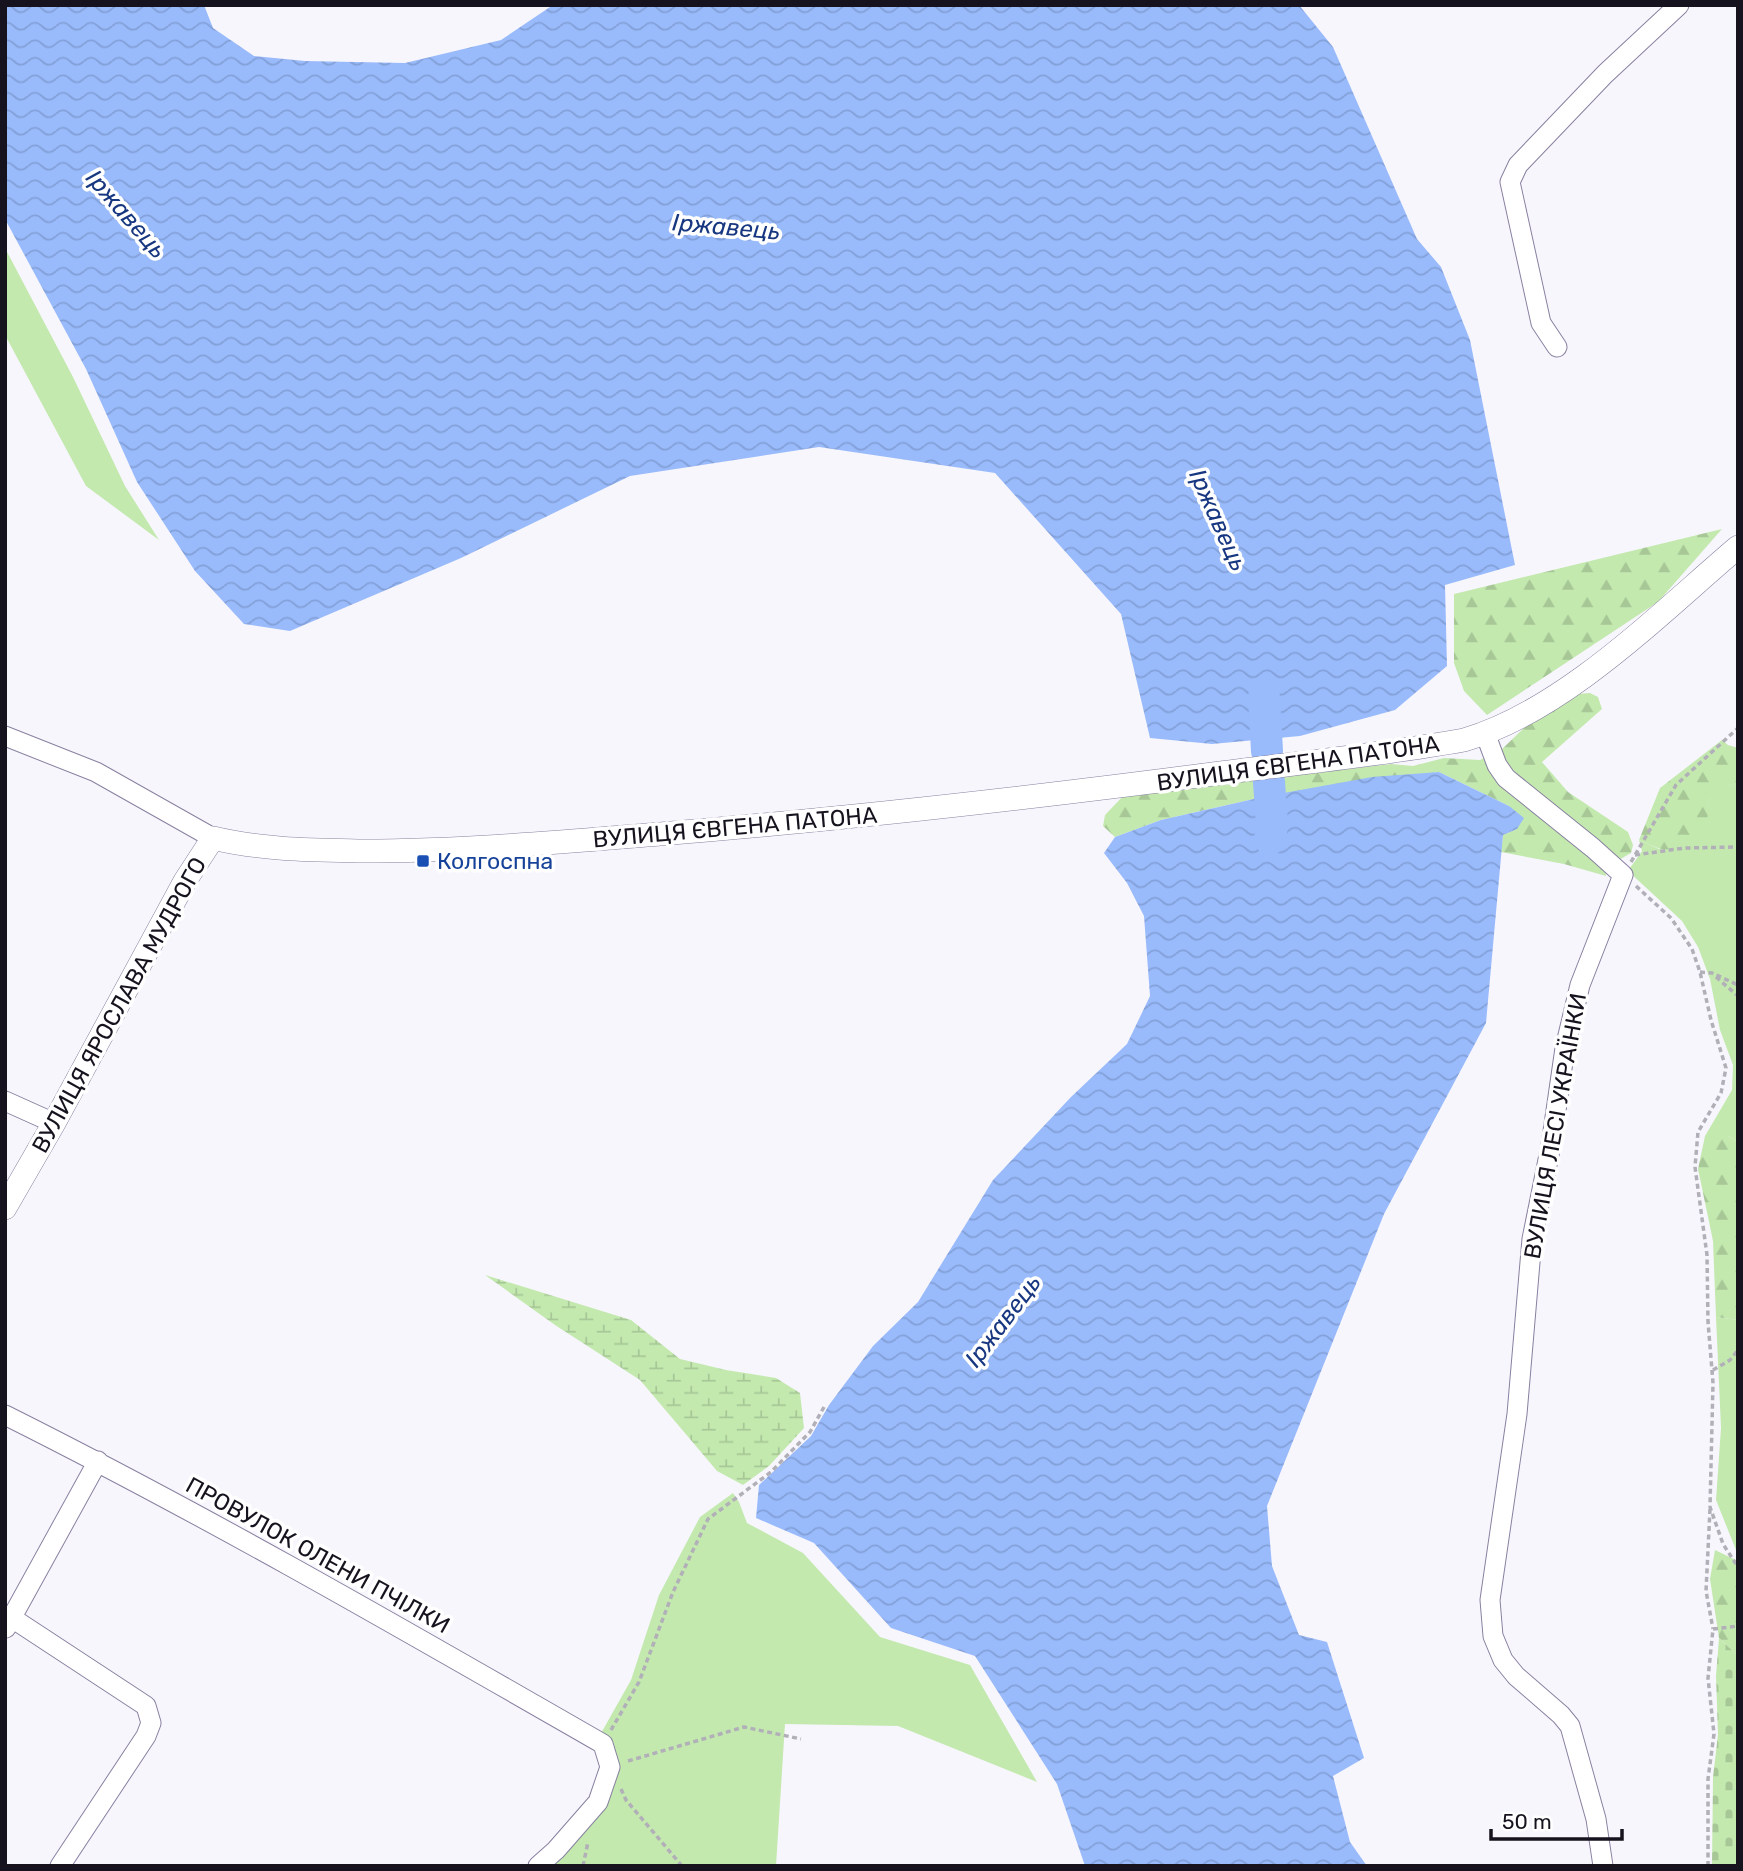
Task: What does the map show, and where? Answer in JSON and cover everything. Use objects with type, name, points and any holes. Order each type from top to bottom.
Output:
[{"type":"street","points":[[1557,347],[1541,323],[1510,183],[1518,164],[1605,74],[1679,5]]},
{"type":"street","points":[[1623,875],[1506,778],[1497,765],[1485,733],[1529,712],[1595,667],[1738,547]]},
{"type":"street","name":"ВУЛИЦЯ ЄВГЕНА ПАТОНА","points":[[5,736],[96,772],[213,838],[253,846],[423,851],[757,826],[952,806],[1429,746],[1485,733]]},
{"type":"street","name":"ВУЛИЦЯ ЯРОСЛАВА МУДРОГО","points":[[5,1208],[185,881],[213,838]]},
{"type":"street","name":"ВУЛИЦЯ ЛЕСІ УКРАЇНКИ","points":[[1603,1866],[1596,1819],[1570,1727],[1528,1688],[1503,1660],[1493,1636],[1490,1600],[1517,1414],[1532,1239],[1551,1145],[1567,1037],[1587,965],[1623,875]]},
{"type":"street","points":[[5,1101],[54,1123]]},
{"type":"street","name":"ПРОВУЛОК ОЛЕНИ ПЧІЛКИ","points":[[5,1415],[98,1461],[351,1599],[603,1744]]},
{"type":"street","points":[[60,1866],[146,1736],[151,1723],[146,1706],[9,1624],[98,1461]]},
{"type":"street","points":[[538,1866],[556,1850],[598,1802],[610,1767],[603,1744]]},
{"type":"path","points":[[1708,1866],[1708,1779],[1714,1734],[1708,1678],[1713,1629],[1706,1591],[1712,1370],[1707,1255],[1695,1159],[1698,1132],[1721,1093],[1726,1073],[1692,949],[1671,918],[1623,875],[1676,785],[1738,728]]},
{"type":"path","points":[[1635,855],[1685,848],[1738,847]]},
{"type":"path","points":[[1700,972],[1712,973],[1738,985]]},
{"type":"path","points":[[1712,973],[1738,996]]},
{"type":"path","points":[[1712,1370],[1730,1360],[1738,1350]]},
{"type":"path","points":[[603,1744],[639,1682],[673,1592],[708,1519],[771,1472],[810,1432],[824,1407]]},
{"type":"path","points":[[1710,1507],[1723,1544],[1738,1567]]},
{"type":"path","points":[[1713,1629],[1738,1626]]},
{"type":"path","points":[[682,1866],[626,1800],[610,1767],[659,1750],[744,1727],[801,1739]]},
{"type":"green space","points":[[5,248],[73,377],[125,486],[159,540],[86,486],[5,335]]},
{"type":"green space","points":[[1722,529],[1658,602],[1487,715],[1464,691],[1454,663],[1454,594]]},
{"type":"green space","points":[[1590,693],[1598,697],[1602,709],[1542,762],[1568,792],[1628,832],[1633,845],[1631,853],[1605,868],[1606,876],[1564,864],[1501,852],[1503,835],[1517,829],[1509,806],[1439,772],[1267,796],[1161,820],[1115,837],[1103,826],[1105,815],[1124,795],[1391,764],[1413,766],[1444,758],[1480,760],[1501,750],[1526,726],[1577,694]]},
{"type":"green space","points":[[1722,740],[1738,748],[1738,783],[1714,792],[1708,802],[1707,834],[1695,843],[1687,841],[1681,834],[1681,843],[1671,849],[1655,847],[1639,840],[1660,788]]},
{"type":"green space","points":[[1738,783],[1738,1142],[1728,1136],[1705,1136],[1732,1090],[1733,1065],[1720,1030],[1710,979],[1698,947],[1682,921],[1628,871],[1642,851],[1639,840],[1659,849],[1706,822],[1708,802],[1714,791]]},
{"type":"green space","points":[[1705,1136],[1728,1136],[1738,1142],[1738,1320],[1716,1317],[1713,1241],[1698,1169]]},
{"type":"green space","points":[[485,1275],[631,1320],[680,1359],[776,1378],[800,1393],[804,1428],[769,1466],[743,1485],[717,1471],[640,1380],[555,1325]]},
{"type":"green space","points":[[1716,1317],[1738,1320],[1738,1555],[1716,1500],[1721,1428]]},
{"type":"green space","points":[[733,1493],[747,1523],[803,1553],[880,1637],[970,1665],[1037,1782],[898,1726],[785,1724],[776,1866],[545,1866],[602,1804],[600,1735],[631,1680],[659,1595],[700,1517]]},
{"type":"green space","points":[[1715,1550],[1738,1561],[1738,1656],[1719,1638],[1710,1579]]},
{"type":"green space","points":[[1719,1638],[1738,1656],[1738,1866],[1712,1866]]},
{"type":"water","points":[[5,5],[204,5],[213,28],[254,56],[305,61],[405,63],[501,40],[553,5],[1299,5],[1333,47],[1417,239],[1441,267],[1470,340],[1515,565],[1445,585],[1447,666],[1395,710],[1300,736],[1212,744],[1150,738],[1121,614],[995,473],[819,447],[630,476],[461,558],[290,631],[244,624],[195,571],[137,482],[86,369],[5,219]]},
{"type":"water","points":[[1439,772],[1509,806],[1524,818],[1517,829],[1503,835],[1486,1023],[1384,1214],[1267,1506],[1272,1566],[1299,1635],[1327,1642],[1364,1758],[1333,1776],[1350,1842],[1367,1866],[1085,1866],[1057,1784],[975,1656],[891,1628],[814,1543],[756,1518],[759,1485],[811,1436],[829,1405],[873,1346],[918,1302],[993,1180],[1071,1097],[1127,1044],[1150,996],[1144,916],[1127,883],[1104,853],[1115,837],[1161,820],[1267,796],[1372,777]]},
{"type":"waterway","name":"Іржавець","points":[[1264,697],[1267,751]]},
{"type":"waterway","name":"Іржавець","points":[[1269,782],[1272,825],[1270,839]]},
{"type":"place","name":"Колгоспна","points":[[423,861]]}]
